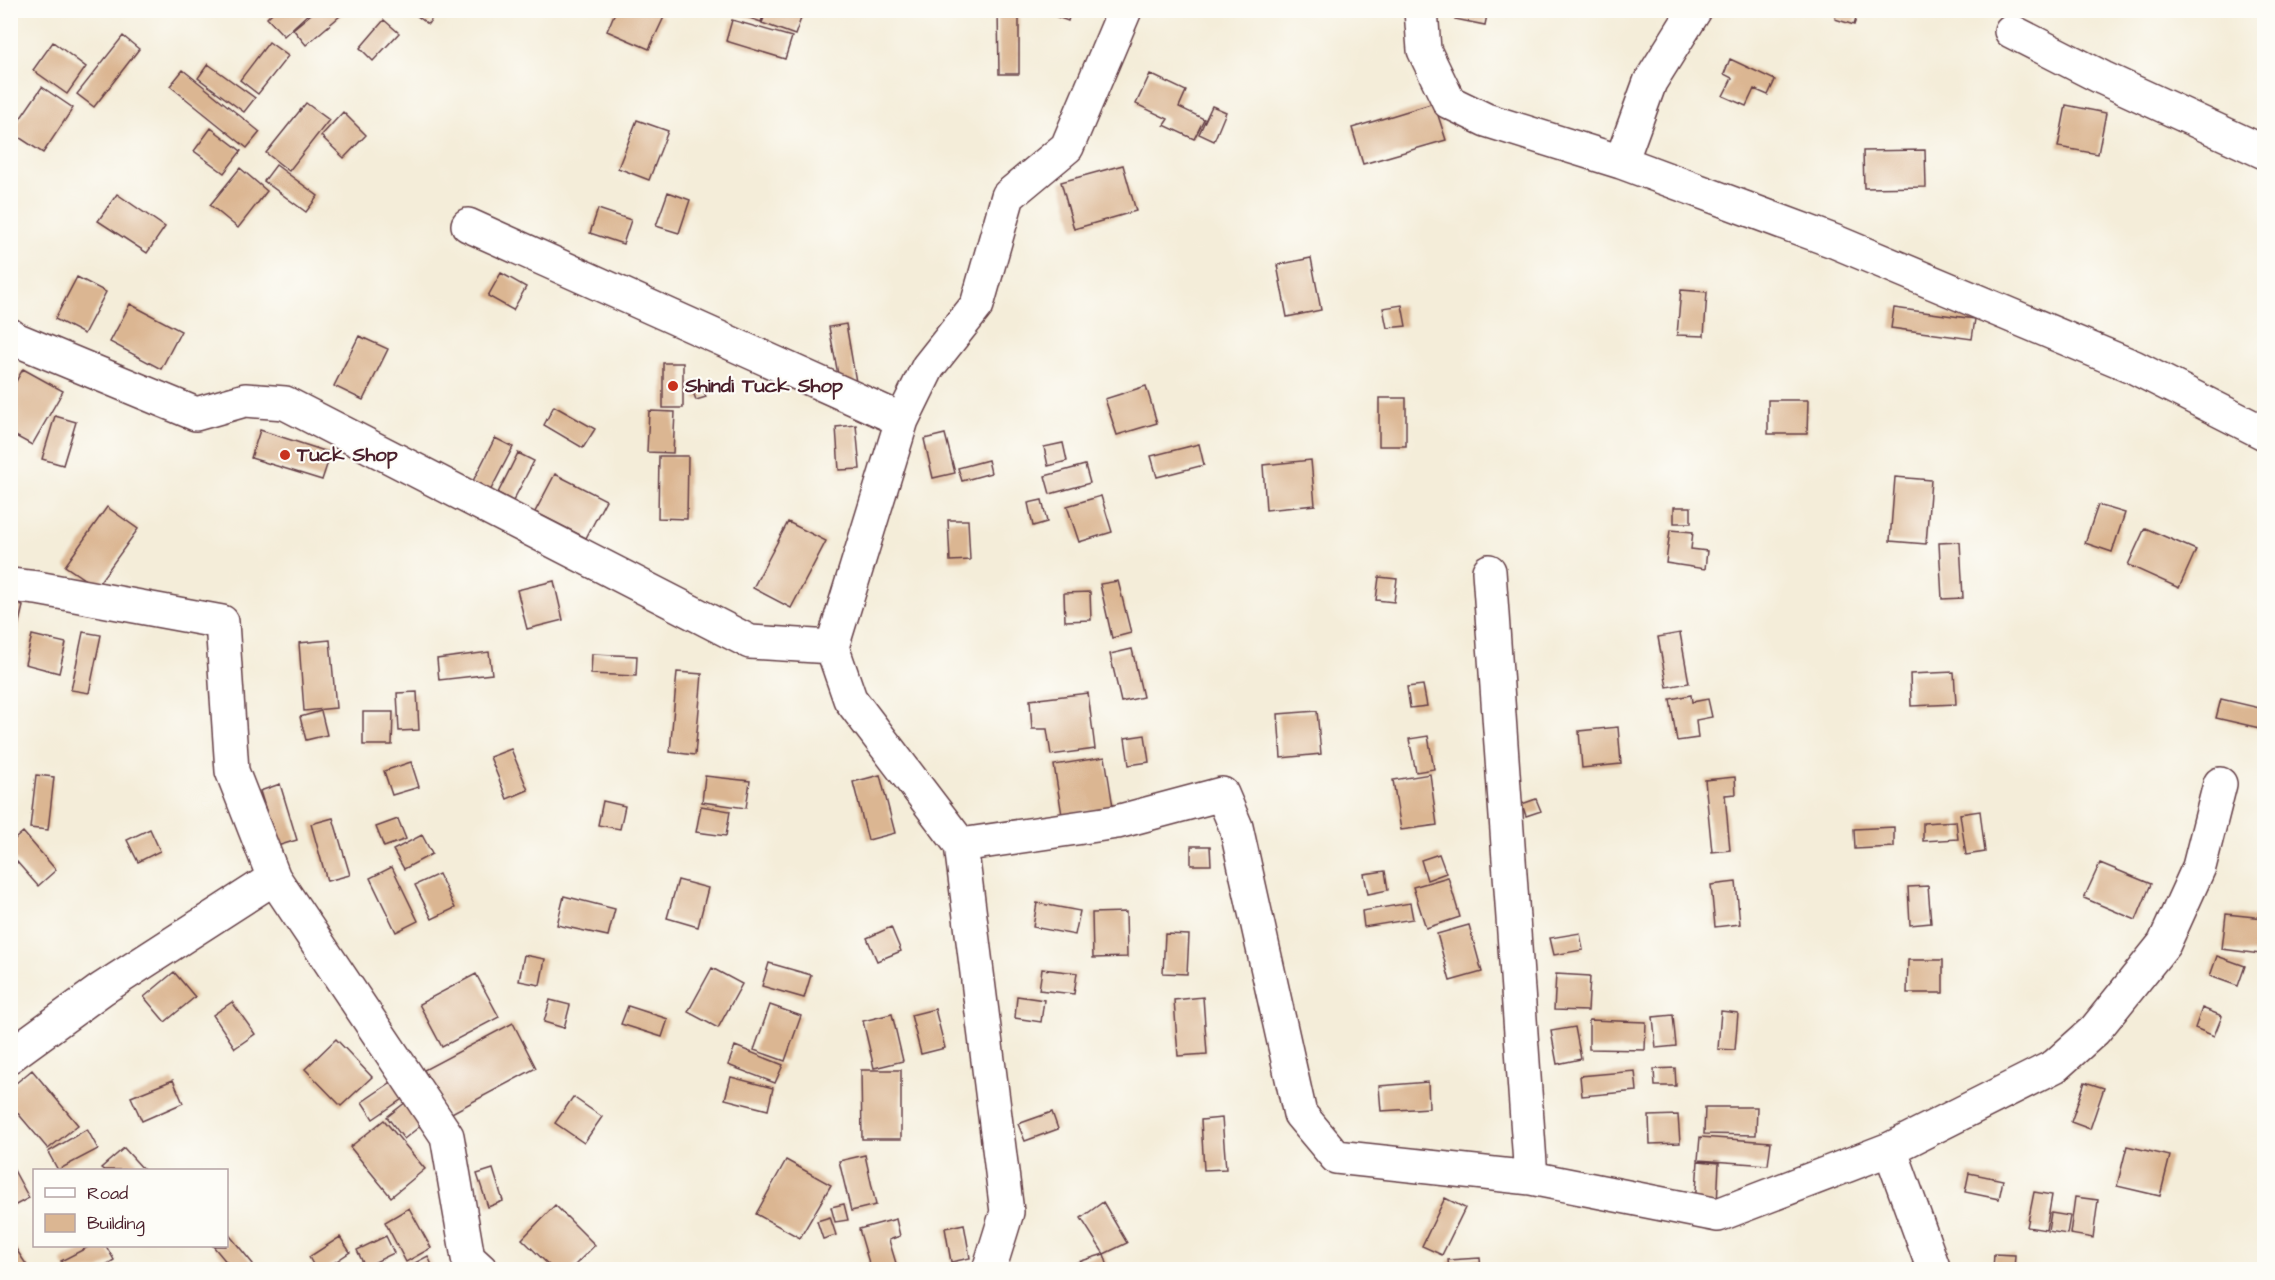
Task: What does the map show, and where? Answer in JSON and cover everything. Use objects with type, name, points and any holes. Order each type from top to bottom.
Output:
[{"type":"street","points":[[989,1269],[1007,1212],[961,845],[850,699],[832,647],[902,420],[928,367],[977,305],[1008,196],[1067,147],[1125,10]]},
{"type":"street","points":[[1421,10],[1424,50],[1449,102],[1486,120],[1621,162],[1869,256],[2134,367],[2265,433]]},
{"type":"street","points":[[1621,162],[1650,82],[1695,10]]},
{"type":"street","points":[[2011,31],[2103,78],[2265,152]]},
{"type":"street","points":[[468,225],[902,420]]},
{"type":"street","points":[[10,335],[196,414],[245,400],[285,403],[750,642],[832,647]]},
{"type":"street","points":[[1490,571],[1531,1178]]},
{"type":"street","points":[[10,585],[222,622],[232,771],[274,878],[447,1136],[468,1258],[481,1269]]},
{"type":"street","points":[[961,845],[1117,822],[1222,794],[1236,827],[1300,1114],[1336,1158],[1531,1178],[1718,1215],[1890,1149],[2055,1066],[2095,1030],[2164,944],[2199,867],[2220,784]]},
{"type":"street","points":[[10,1056],[102,989],[274,878]]},
{"type":"street","points":[[1890,1149],[1934,1269]]},
{"type":"building","points":[[275,10],[307,10],[309,13],[284,36],[267,18]]},
{"type":"building","points":[[316,10],[347,10],[306,45],[293,29]]},
{"type":"building","points":[[409,10],[438,10],[428,24]]},
{"type":"building","points":[[616,10],[650,10],[664,17],[649,49],[607,31]]},
{"type":"building","points":[[727,10],[765,10],[761,22]]},
{"type":"building","points":[[767,10],[804,10],[795,35],[762,23]]},
{"type":"building","points":[[998,10],[1019,10],[1019,74],[999,74]]},
{"type":"building","points":[[1039,10],[1071,10],[1068,21]]},
{"type":"building","points":[[1457,10],[1488,10],[1485,25],[1455,19]]},
{"type":"building","points":[[1825,10],[1859,10],[1854,25],[1835,19],[1836,15]]},
{"type":"building","points":[[384,20],[399,33],[373,61],[360,48]]},
{"type":"building","points":[[732,20],[792,37],[785,59],[726,41]]},
{"type":"building","points":[[123,36],[139,49],[94,107],[77,94]]},
{"type":"building","points":[[53,42],[86,67],[67,94],[33,70]]},
{"type":"building","points":[[269,42],[288,56],[258,94],[240,80]]},
{"type":"building","points":[[1730,59],[1775,80],[1768,95],[1754,89],[1746,106],[1723,96],[1732,78],[1724,74]]},
{"type":"building","points":[[208,64],[255,98],[244,112],[198,78]]},
{"type":"building","points":[[183,70],[260,132],[247,148],[170,86]]},
{"type":"building","points":[[1150,74],[1186,91],[1179,107],[1204,119],[1194,139],[1164,125],[1168,119],[1136,104]]},
{"type":"building","points":[[42,87],[73,108],[43,153],[11,132]]},
{"type":"building","points":[[306,103],[329,120],[289,171],[266,153]]},
{"type":"building","points":[[1434,103],[1446,140],[1363,164],[1352,128]]},
{"type":"building","points":[[2066,105],[2106,113],[2098,154],[2058,147]]},
{"type":"building","points":[[1212,106],[1226,112],[1214,141],[1199,134]]},
{"type":"building","points":[[343,112],[366,135],[344,158],[321,136]]},
{"type":"building","points":[[637,120],[668,131],[649,180],[618,168]]},
{"type":"building","points":[[211,128],[241,151],[224,173],[194,151]]},
{"type":"building","points":[[1925,150],[1926,187],[1864,188],[1863,151]]},
{"type":"building","points":[[276,165],[318,196],[306,212],[264,181]]},
{"type":"building","points":[[1123,165],[1136,211],[1074,229],[1061,182]]},
{"type":"building","points":[[240,168],[267,191],[238,228],[210,205]]},
{"type":"building","points":[[668,192],[690,200],[679,233],[656,226]]},
{"type":"building","points":[[117,194],[165,227],[147,253],[98,221]]},
{"type":"building","points":[[598,209],[631,220],[623,244],[590,233]]},
{"type":"building","points":[[1311,258],[1321,310],[1287,317],[1277,265]]},
{"type":"building","points":[[501,273],[526,287],[513,310],[488,296]]},
{"type":"building","points":[[77,277],[106,292],[84,334],[55,319]]},
{"type":"building","points":[[1681,290],[1707,292],[1704,336],[1677,335]]},
{"type":"building","points":[[130,304],[181,331],[161,369],[110,342]]},
{"type":"building","points":[[1402,305],[1406,326],[1387,328],[1383,308]]},
{"type":"building","points":[[1894,308],[1975,319],[1972,339],[1891,328]]},
{"type":"building","points":[[846,324],[856,382],[840,385],[829,327]]},
{"type":"building","points":[[359,336],[388,349],[363,400],[334,386]]},
{"type":"building","name":"Shindi Tuck Shop","points":[[663,363],[683,363],[683,408],[663,408]]},
{"type":"building","points":[[23,369],[63,391],[32,445],[10,433],[10,392]]},
{"type":"building","points":[[700,380],[706,397],[696,400],[690,383]]},
{"type":"building","points":[[1146,386],[1157,423],[1117,435],[1105,399]]},
{"type":"building","points":[[1379,398],[1406,398],[1406,446],[1379,446]]},
{"type":"building","points":[[1768,400],[1808,400],[1807,434],[1768,434]]},
{"type":"building","points":[[554,406],[595,429],[583,448],[544,425]]},
{"type":"building","points":[[649,411],[675,412],[673,453],[647,452]]},
{"type":"building","points":[[55,416],[76,422],[63,465],[42,459]]},
{"type":"building","points":[[856,425],[860,469],[839,470],[836,427]]},
{"type":"building","points":[[260,430],[331,453],[322,480],[251,458]]},
{"type":"building","points":[[945,434],[955,473],[933,478],[924,439]]},
{"type":"building","points":[[495,438],[513,447],[488,495],[470,487]]},
{"type":"building","points":[[1063,443],[1067,461],[1048,466],[1044,447]]},
{"type":"building","points":[[1199,444],[1204,465],[1157,477],[1151,456]]},
{"type":"building","points":[[518,453],[534,461],[513,501],[498,493]]},
{"type":"building","points":[[659,456],[688,456],[687,519],[658,518]]},
{"type":"building","points":[[988,460],[991,473],[962,481],[958,468]]},
{"type":"building","points":[[1311,460],[1315,505],[1266,510],[1263,465]]},
{"type":"building","points":[[1085,465],[1090,483],[1050,494],[1045,476]]},
{"type":"building","points":[[555,474],[606,500],[586,538],[535,512]]},
{"type":"building","points":[[1895,477],[1931,480],[1926,544],[1890,541]]},
{"type":"building","points":[[1101,496],[1112,532],[1079,542],[1067,506]]},
{"type":"building","points":[[1042,500],[1047,522],[1033,526],[1028,503]]},
{"type":"building","points":[[2098,505],[2125,513],[2112,552],[2085,543]]},
{"type":"building","points":[[107,507],[138,529],[96,587],[65,566]]},
{"type":"building","points":[[1674,507],[1691,507],[1691,523],[1674,523]]},
{"type":"building","points":[[948,520],[968,520],[970,560],[950,561]]},
{"type":"building","points":[[788,522],[826,541],[791,608],[753,588]]},
{"type":"building","points":[[2145,528],[2196,550],[2179,588],[2128,565]]},
{"type":"building","points":[[1670,530],[1693,532],[1691,549],[1707,551],[1705,569],[1666,563]]},
{"type":"building","points":[[1960,542],[1963,598],[1942,599],[1939,543]]},
{"type":"building","points":[[1379,577],[1397,579],[1394,602],[1376,600]]},
{"type":"building","points":[[554,581],[563,620],[527,629],[517,590]]},
{"type":"building","points":[[1118,581],[1131,633],[1112,638],[1100,584]]},
{"type":"building","points":[[1090,592],[1091,620],[1065,621],[1064,593]]},
{"type":"building","points":[[10,603],[23,606],[11,655],[10,655]]},
{"type":"building","points":[[83,632],[101,635],[89,693],[71,690]]},
{"type":"building","points":[[1680,633],[1689,683],[1667,687],[1658,637]]},
{"type":"building","points":[[32,635],[66,643],[59,673],[25,664]]},
{"type":"building","points":[[330,640],[336,708],[304,711],[299,643]]},
{"type":"building","points":[[1132,649],[1143,697],[1121,702],[1110,654]]},
{"type":"building","points":[[489,652],[492,674],[439,680],[437,659]]},
{"type":"building","points":[[592,654],[637,656],[636,676],[591,674]]},
{"type":"building","points":[[677,672],[702,674],[695,755],[670,752]]},
{"type":"building","points":[[1954,672],[1956,704],[1911,706],[1910,674]]},
{"type":"building","points":[[1423,685],[1427,706],[1410,708],[1407,687]]},
{"type":"building","points":[[417,692],[419,730],[399,731],[397,693]]},
{"type":"building","points":[[1088,693],[1095,749],[1051,755],[1047,729],[1032,729],[1030,700]]},
{"type":"building","points":[[1691,695],[1692,702],[1708,699],[1712,717],[1696,720],[1698,738],[1677,741],[1670,699]]},
{"type":"building","points":[[2221,699],[2264,709],[2264,729],[2216,718]]},
{"type":"building","points":[[321,711],[327,735],[306,740],[300,717]]},
{"type":"building","points":[[1317,711],[1321,754],[1281,758],[1278,714]]},
{"type":"building","points":[[363,712],[393,712],[392,745],[363,745]]},
{"type":"building","points":[[1618,727],[1621,764],[1582,768],[1579,731]]},
{"type":"building","points":[[1145,735],[1149,762],[1129,765],[1125,738]]},
{"type":"building","points":[[1428,736],[1434,769],[1416,772],[1409,739]]},
{"type":"building","points":[[511,749],[528,790],[507,799],[490,757]]},
{"type":"building","points":[[1105,757],[1113,807],[1062,815],[1054,765]]},
{"type":"building","points":[[411,762],[419,787],[392,795],[384,771]]},
{"type":"building","points":[[1430,774],[1437,825],[1401,830],[1393,780]]},
{"type":"building","points":[[36,775],[54,777],[48,830],[30,828]]},
{"type":"building","points":[[880,775],[895,833],[868,840],[853,782]]},
{"type":"building","points":[[705,776],[750,781],[746,808],[702,802]]},
{"type":"building","points":[[1735,777],[1736,794],[1725,795],[1730,850],[1712,852],[1705,780]]},
{"type":"building","points":[[280,784],[297,840],[277,846],[260,791]]},
{"type":"building","points":[[1536,799],[1541,811],[1526,816],[1522,804]]},
{"type":"building","points":[[603,801],[625,806],[620,829],[598,825]]},
{"type":"building","points":[[701,806],[730,811],[726,836],[696,832]]},
{"type":"building","points":[[1980,811],[1985,852],[1966,855],[1960,814]]},
{"type":"building","points":[[333,818],[350,875],[327,881],[311,824]]},
{"type":"building","points":[[398,819],[406,839],[384,847],[376,827]]},
{"type":"building","points":[[1956,821],[1958,839],[1923,841],[1923,823]]},
{"type":"building","points":[[1894,827],[1894,847],[1855,849],[1854,829]]},
{"type":"building","points":[[150,829],[160,851],[138,862],[127,840]]},
{"type":"building","points":[[23,832],[56,870],[38,886],[10,854],[10,843]]},
{"type":"building","points":[[422,835],[432,854],[404,869],[393,850]]},
{"type":"building","points":[[1191,846],[1210,846],[1211,865],[1191,865]]},
{"type":"building","points":[[1439,854],[1446,873],[1427,880],[1421,860]]},
{"type":"building","points":[[2100,863],[2151,884],[2136,920],[2084,898]]},
{"type":"building","points":[[392,867],[418,921],[396,932],[370,878]]},
{"type":"building","points":[[1385,871],[1388,890],[1368,894],[1364,874]]},
{"type":"building","points":[[439,874],[455,908],[432,919],[415,885]]},
{"type":"building","points":[[1448,877],[1460,917],[1426,928],[1413,887]]},
{"type":"building","points":[[678,880],[708,888],[698,927],[667,918]]},
{"type":"building","points":[[1736,882],[1740,924],[1715,927],[1711,885]]},
{"type":"building","points":[[1928,886],[1931,923],[1910,925],[1908,887]]},
{"type":"building","points":[[564,896],[615,909],[608,936],[557,925]]},
{"type":"building","points":[[1037,903],[1080,911],[1075,935],[1033,927]]},
{"type":"building","points":[[1410,903],[1413,919],[1364,927],[1362,911]]},
{"type":"building","points":[[1126,912],[1127,957],[1093,958],[1092,913]]},
{"type":"building","points":[[2226,914],[2264,918],[2260,954],[2222,949]]},
{"type":"building","points":[[1469,925],[1482,972],[1450,981],[1437,934]]},
{"type":"building","points":[[891,927],[901,951],[877,961],[867,938]]},
{"type":"building","points":[[1580,933],[1583,950],[1554,955],[1550,938]]},
{"type":"building","points":[[1165,934],[1189,935],[1187,974],[1163,973]]},
{"type":"building","points":[[524,955],[545,959],[540,985],[519,981]]},
{"type":"building","points":[[2217,956],[2245,966],[2238,986],[2210,976]]},
{"type":"building","points":[[1908,960],[1943,960],[1943,993],[1907,993]]},
{"type":"building","points":[[769,963],[811,975],[804,998],[762,986]]},
{"type":"building","points":[[712,968],[742,984],[718,1028],[688,1012]]},
{"type":"building","points":[[1042,969],[1077,973],[1074,994],[1039,990]]},
{"type":"building","points":[[174,972],[195,997],[165,1022],[144,997]]},
{"type":"building","points":[[476,974],[499,1017],[442,1047],[419,1004]]},
{"type":"building","points":[[1556,974],[1590,976],[1588,1011],[1554,1010]]},
{"type":"building","points":[[1017,996],[1044,1000],[1041,1022],[1015,1018]]},
{"type":"building","points":[[1203,997],[1207,1054],[1178,1056],[1174,1000]]},
{"type":"building","points":[[550,1000],[570,1005],[564,1028],[544,1022]]},
{"type":"building","points":[[232,1002],[255,1034],[235,1048],[213,1015]]},
{"type":"building","points":[[770,1005],[801,1016],[785,1061],[754,1050]]},
{"type":"building","points":[[628,1006],[668,1019],[662,1037],[621,1024]]},
{"type":"building","points":[[2202,1008],[2222,1016],[2214,1036],[2195,1028]]},
{"type":"building","points":[[935,1009],[945,1048],[921,1054],[911,1015]]},
{"type":"building","points":[[1721,1011],[1738,1013],[1735,1050],[1718,1049]]},
{"type":"building","points":[[892,1014],[903,1061],[874,1068],[863,1021]]},
{"type":"building","points":[[1673,1015],[1676,1046],[1656,1048],[1653,1017]]},
{"type":"building","points":[[1589,1020],[1646,1022],[1645,1050],[1589,1049]]},
{"type":"building","points":[[513,1023],[536,1068],[448,1115],[424,1070]]},
{"type":"building","points":[[1575,1027],[1581,1059],[1557,1064],[1551,1031]]},
{"type":"building","points":[[336,1039],[372,1077],[341,1106],[305,1069]]},
{"type":"building","points":[[735,1046],[783,1065],[775,1083],[728,1065]]},
{"type":"building","points":[[1675,1068],[1676,1086],[1655,1086],[1654,1069]]},
{"type":"building","points":[[32,1070],[78,1125],[48,1149],[10,1104],[10,1088]]},
{"type":"building","points":[[861,1070],[901,1070],[901,1139],[862,1139]]},
{"type":"building","points":[[1635,1071],[1637,1091],[1582,1096],[1580,1076]]},
{"type":"building","points":[[731,1077],[773,1088],[768,1110],[725,1099]]},
{"type":"building","points":[[173,1080],[183,1103],[142,1121],[131,1097]]},
{"type":"building","points":[[393,1081],[405,1097],[373,1119],[362,1102]]},
{"type":"building","points":[[1428,1082],[1429,1108],[1381,1111],[1379,1086]]},
{"type":"building","points":[[2085,1082],[2104,1088],[2090,1129],[2071,1122]]},
{"type":"building","points":[[573,1097],[602,1117],[584,1143],[555,1123]]},
{"type":"building","points":[[406,1102],[424,1123],[404,1139],[387,1117]]},
{"type":"building","points":[[1705,1107],[1757,1107],[1756,1135],[1704,1134]]},
{"type":"building","points":[[1052,1112],[1058,1129],[1025,1141],[1018,1124]]},
{"type":"building","points":[[1678,1115],[1680,1143],[1650,1144],[1649,1116]]},
{"type":"building","points":[[1222,1118],[1226,1169],[1204,1170],[1201,1120]]},
{"type":"building","points":[[384,1120],[425,1169],[391,1197],[350,1147]]},
{"type":"building","points":[[87,1129],[98,1149],[60,1169],[57,1169],[48,1152]]},
{"type":"building","points":[[1700,1137],[1771,1142],[1768,1165],[1698,1160]]},
{"type":"building","points":[[2127,1146],[2170,1156],[2160,1196],[2117,1186]]},
{"type":"building","points":[[124,1148],[143,1169],[102,1169],[101,1168]]},
{"type":"building","points":[[865,1155],[876,1205],[851,1211],[839,1161]]},
{"type":"building","points":[[786,1160],[831,1185],[800,1238],[756,1214]]},
{"type":"building","points":[[1698,1161],[1719,1163],[1717,1205],[1695,1204]]},
{"type":"building","points":[[10,1163],[29,1198],[10,1208]]},
{"type":"building","points":[[493,1169],[503,1201],[488,1207],[477,1174]]},
{"type":"building","points":[[1969,1173],[2003,1180],[1999,1199],[1965,1192]]},
{"type":"building","points":[[2034,1192],[2052,1195],[2046,1230],[2027,1227]]},
{"type":"building","points":[[2075,1197],[2098,1200],[2093,1238],[2070,1234]]},
{"type":"building","points":[[1445,1198],[1465,1208],[1442,1255],[1422,1246]]},
{"type":"building","points":[[1103,1202],[1127,1243],[1104,1254],[1081,1218]]},
{"type":"building","points":[[844,1204],[848,1220],[835,1222],[831,1207]]},
{"type":"building","points":[[555,1205],[595,1245],[570,1270],[554,1270],[522,1239]]},
{"type":"building","points":[[409,1208],[431,1248],[406,1262],[385,1222]]},
{"type":"building","points":[[2051,1213],[2070,1216],[2067,1234],[2048,1231]]},
{"type":"building","points":[[830,1217],[836,1235],[823,1239],[817,1221]]},
{"type":"building","points":[[896,1219],[900,1236],[889,1240],[898,1270],[871,1270],[859,1229]]},
{"type":"building","points":[[964,1224],[970,1258],[951,1262],[945,1228]]},
{"type":"building","points":[[228,1233],[253,1264],[246,1270],[233,1270],[214,1247],[228,1247]]},
{"type":"building","points":[[386,1236],[394,1253],[365,1267],[357,1250]]},
{"type":"building","points":[[340,1237],[350,1252],[323,1270],[316,1270],[309,1257]]},
{"type":"building","points":[[10,1240],[30,1270],[10,1270]]},
{"type":"building","points":[[88,1247],[107,1247],[114,1260],[98,1270],[66,1270],[61,1261]]},
{"type":"building","points":[[1104,1254],[1109,1270],[1066,1270],[1065,1266]]},
{"type":"building","points":[[1994,1254],[2015,1255],[2014,1270],[1993,1270]]},
{"type":"building","points":[[428,1256],[434,1270],[411,1270],[409,1266]]},
{"type":"building","points":[[1480,1258],[1481,1270],[1449,1270],[1448,1260]]},
{"type":"place","name":"Shindi Tuck Shop","points":[[673,386]]},
{"type":"place","name":"Tuck Shop","points":[[285,455]]}]
